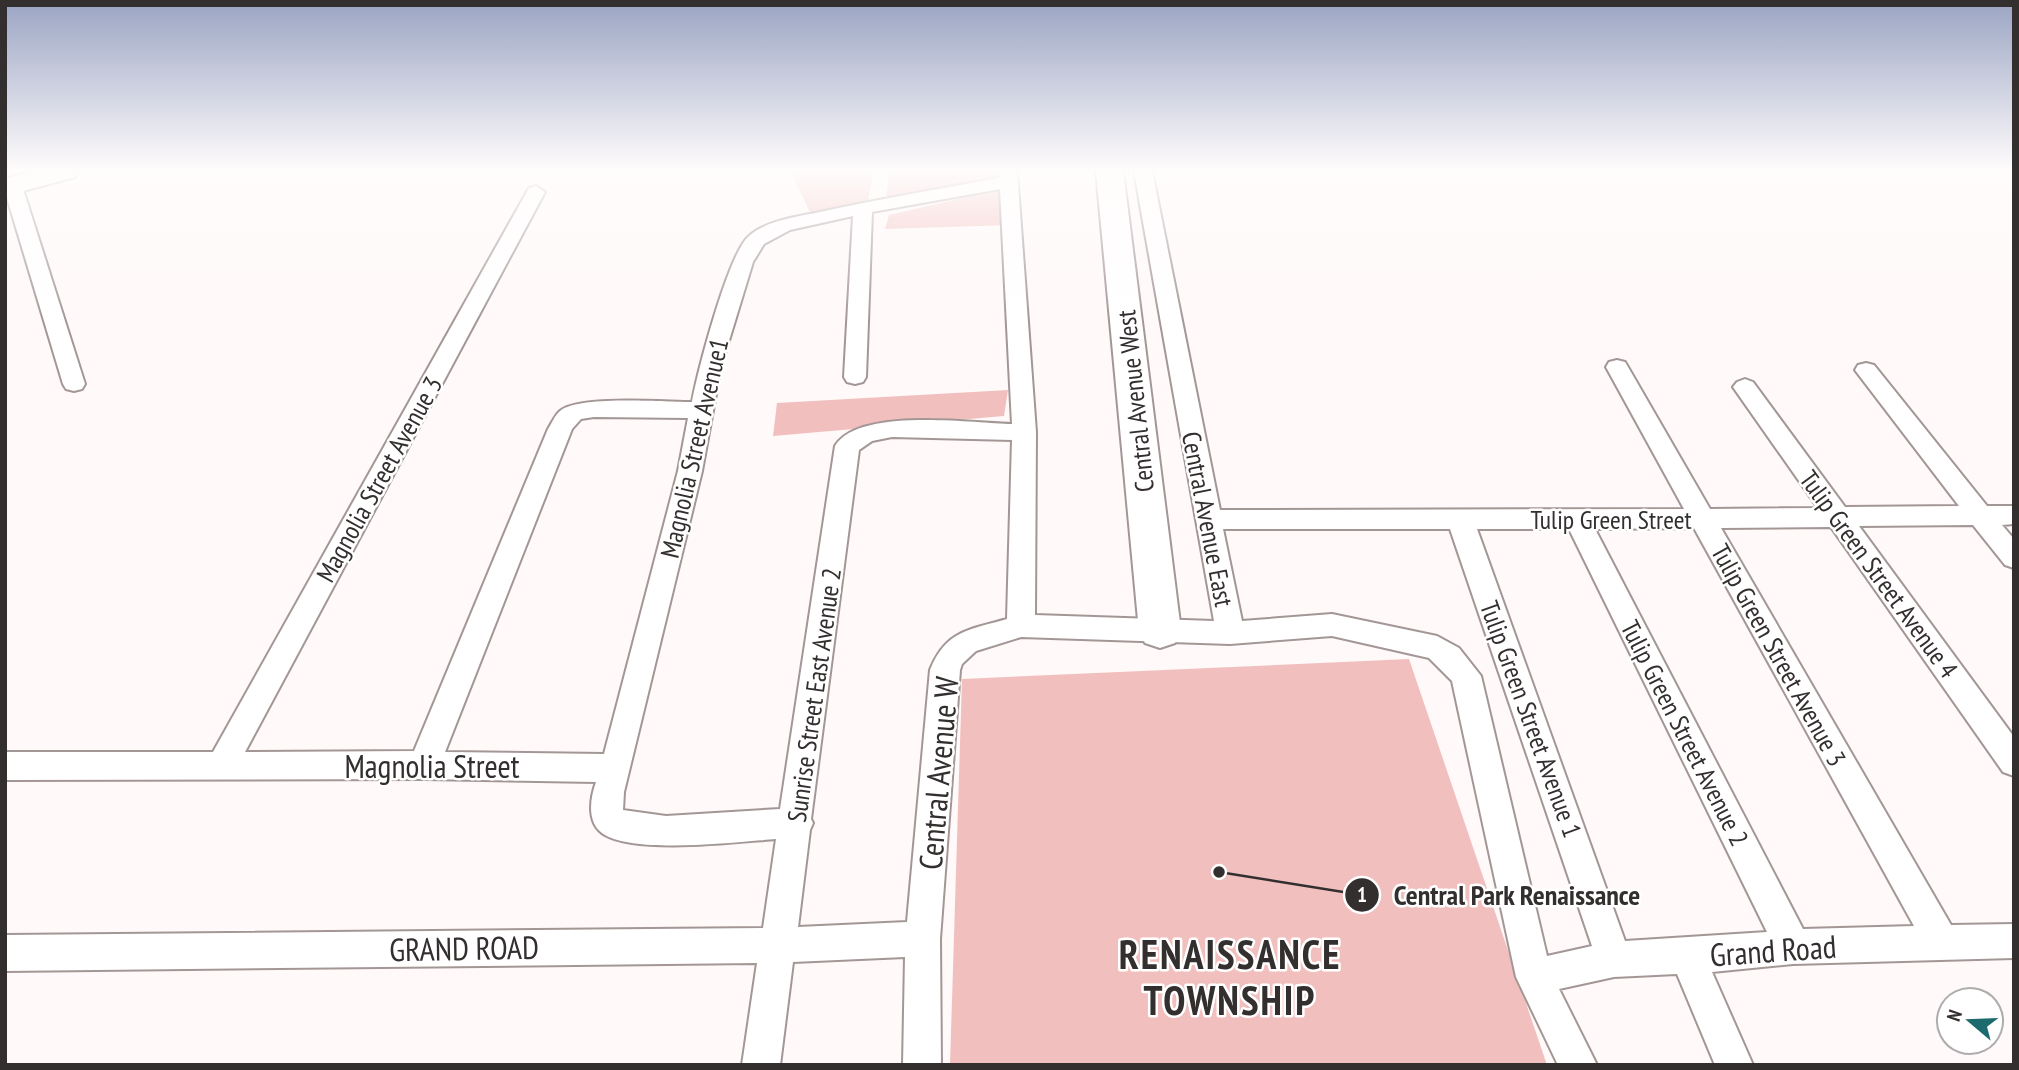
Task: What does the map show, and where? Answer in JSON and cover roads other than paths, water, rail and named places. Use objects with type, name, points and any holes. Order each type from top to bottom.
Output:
[{"type":"main road","name":"Central Avenue West","points":[[1115,221],[1160,631]]},
{"type":"street","points":[[24,221],[74,384]]},
{"type":"street","name":"Magnolia Street Avenue 3","points":[[222,765],[520,221]]},
{"type":"street","name":"Magnolia Street Avenue1","points":[[616,768],[703,410],[710,367],[743,262],[756,240],[784,226],[806,221]]},
{"type":"street","points":[[855,377],[862,221]]},
{"type":"street","points":[[1011,221],[1024,432],[1021,626]]},
{"type":"street","name":"Central Avenue East","points":[[1152,221],[1230,633],[1332,625],[1437,648],[1449,656],[1466,676],[1534,977],[1578,1065]]},
{"type":"street","name":"Tulip Green Street Avenue 3","points":[[1616,367],[1942,943]]},
{"type":"street","points":[[1866,370],[2014,558]]},
{"type":"street","name":"Tulip Green Street Avenue 4","points":[[1745,387],[2014,762]]},
{"type":"street","points":[[424,765],[567,417],[575,412],[594,409],[703,410]]},
{"type":"street","name":"Sunrise Street East Avenue 2","points":[[761,1065],[848,446],[865,434],[892,429],[1024,432]]},
{"type":"street","name":"Tulip Green Street","points":[[1208,519],[1577,520],[2014,515]]},
{"type":"street","name":"Tulip Green Street Avenue 1","points":[[1460,519],[1614,958]]},
{"type":"street","name":"Tulip Green Street Avenue 2","points":[[1577,520],[1793,947]]},
{"type":"street","name":"Central Avenue W","points":[[922,1065],[923,939],[945,670],[950,657],[966,643],[1021,626],[1230,633]]},
{"type":"street","name":"Magnolia Street","points":[[5,766],[424,765],[616,768]]},
{"type":"street","points":[[616,768],[608,792],[607,816],[615,824],[666,831],[797,823]]},
{"type":"street","name":"GRAND ROAD","points":[[5,953],[776,945],[923,939]]},
{"type":"street","name":"Grand Road","points":[[1534,977],[1614,958],[1687,956],[1793,947],[2014,941]]},
{"type":"street","points":[[1687,956],[1734,1065]]},
{"type":"place","name":"Central Park Renaissance","points":[[1219,872]]},
{"type":"district","name":"RENAISSANCE TOWNSHIP","points":[[1230,977]]}]
